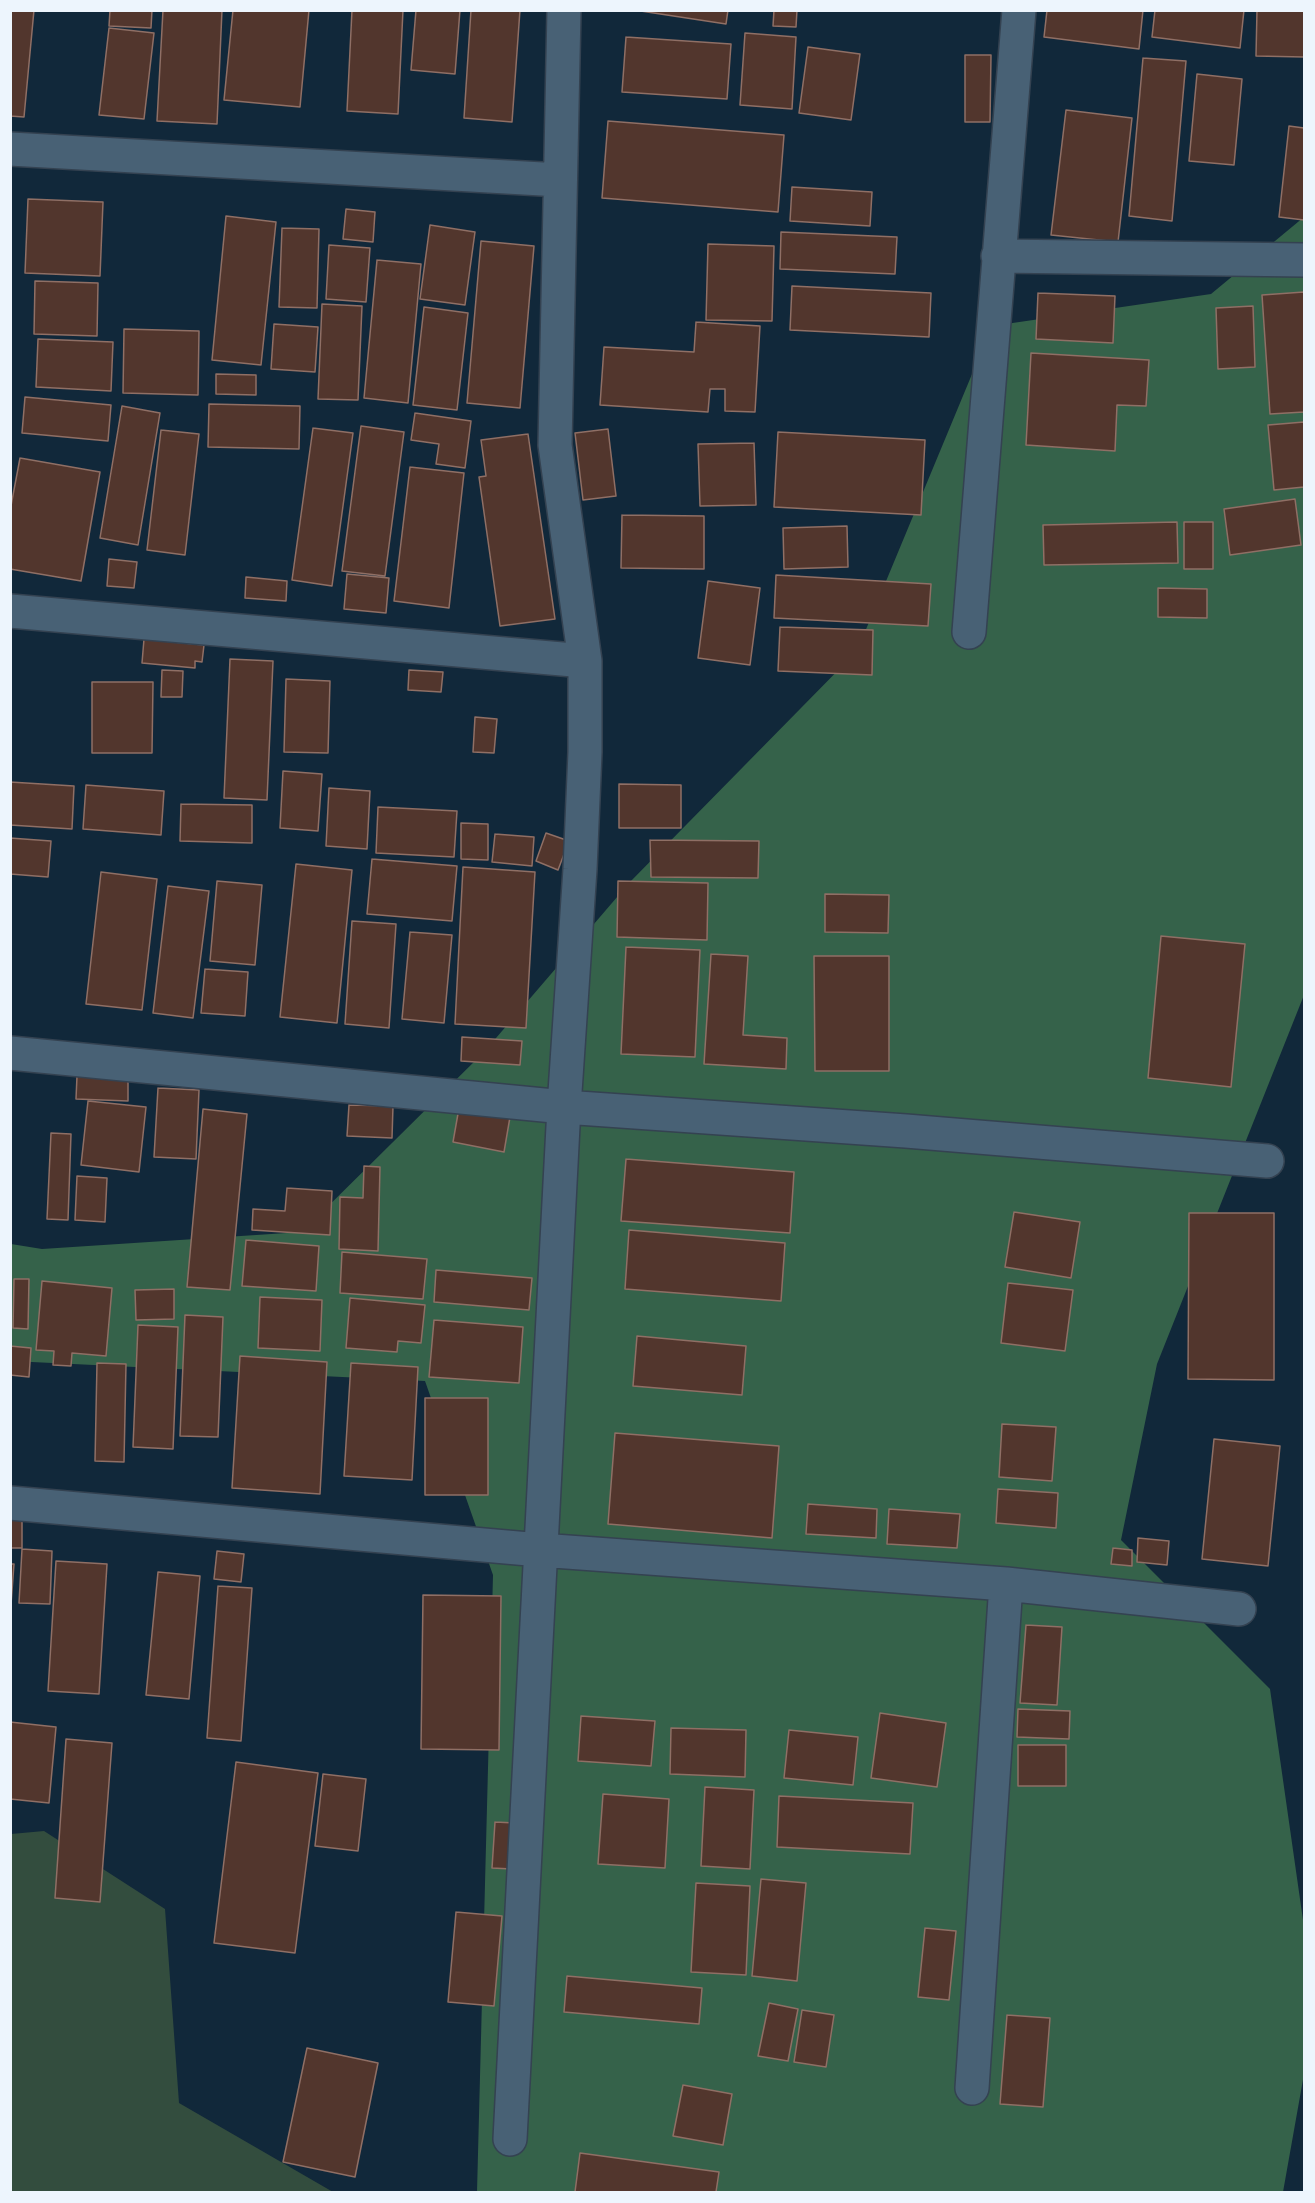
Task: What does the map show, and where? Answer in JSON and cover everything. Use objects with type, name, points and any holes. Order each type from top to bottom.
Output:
[{"type":"street","points":[[510,2139],[564,1107],[580,869],[585,661],[555,445],[564,10]]},
{"type":"street","points":[[969,632],[1019,10]]},
{"type":"street","points":[[10,149],[560,180]]},
{"type":"street","points":[[998,256],[1305,260]]},
{"type":"street","points":[[10,611],[585,661]]},
{"type":"street","points":[[10,1053],[564,1107],[906,1131],[1268,1161]]},
{"type":"street","points":[[10,1503],[540,1550],[1006,1584],[1239,1609]]},
{"type":"street","points":[[972,2088],[1006,1584]]},
{"type":"green space","points":[[1304,217],[1304,995],[1157,1364],[1121,1540],[1270,1689],[1304,1927],[1304,2074],[1283,2192],[477,2192],[493,1575],[425,1381],[11,1361],[11,1244],[42,1249],[302,1232],[484,1052],[630,882],[857,651],[992,326],[1211,294]]},
{"type":"green space","points":[[44,1831],[165,1909],[179,2103],[333,2192],[11,2192],[11,1834]]},
{"type":"building","points":[[10,10],[34,10],[24,117],[10,116]]},
{"type":"building","points":[[110,10],[152,10],[151,28],[109,26]]},
{"type":"building","points":[[163,10],[222,10],[217,124],[157,121]]},
{"type":"building","points":[[233,10],[309,10],[300,107],[224,100]]},
{"type":"building","points":[[352,10],[403,10],[398,114],[347,111]]},
{"type":"building","points":[[416,10],[460,10],[455,74],[411,70]]},
{"type":"building","points":[[471,10],[520,10],[512,122],[464,118]]},
{"type":"building","points":[[634,10],[728,10],[726,24]]},
{"type":"building","points":[[774,10],[797,10],[796,27],[773,26]]},
{"type":"building","points":[[1047,10],[1143,10],[1139,49],[1044,37]]},
{"type":"building","points":[[1155,10],[1244,10],[1240,48],[1152,37]]},
{"type":"building","points":[[1257,10],[1304,10],[1304,57],[1256,56]]},
{"type":"building","points":[[109,28],[154,33],[144,119],[99,115]]},
{"type":"building","points":[[745,33],[796,37],[792,109],[740,105]]},
{"type":"building","points":[[626,37],[731,44],[727,99],[622,92]]},
{"type":"building","points":[[808,47],[860,54],[851,120],[799,113]]},
{"type":"building","points":[[965,55],[991,55],[990,122],[965,122]]},
{"type":"building","points":[[1143,58],[1186,61],[1172,221],[1129,216]]},
{"type":"building","points":[[1197,74],[1242,79],[1234,165],[1189,161]]},
{"type":"building","points":[[1066,110],[1132,118],[1118,242],[1051,235]]},
{"type":"building","points":[[608,121],[784,135],[778,212],[602,198]]},
{"type":"building","points":[[1289,126],[1304,128],[1304,220],[1279,217]]},
{"type":"building","points":[[792,187],[872,192],[870,226],[790,221]]},
{"type":"building","points":[[28,199],[103,202],[100,276],[25,273]]},
{"type":"building","points":[[346,209],[375,212],[373,242],[343,239]]},
{"type":"building","points":[[226,216],[276,222],[261,365],[212,360]]},
{"type":"building","points":[[430,225],[475,232],[465,305],[420,299]]},
{"type":"building","points":[[282,228],[319,229],[317,308],[279,307]]},
{"type":"building","points":[[781,232],[897,237],[895,274],[780,269]]},
{"type":"building","points":[[481,241],[534,246],[520,408],[467,403]]},
{"type":"building","points":[[708,244],[774,246],[772,321],[706,320]]},
{"type":"building","points":[[329,245],[370,248],[366,302],[326,299]]},
{"type":"building","points":[[377,260],[421,264],[408,403],[364,398]]},
{"type":"building","points":[[35,281],[98,283],[97,336],[34,334]]},
{"type":"building","points":[[792,286],[931,293],[929,337],[790,330]]},
{"type":"building","points":[[1304,292],[1304,412],[1270,414],[1262,295]]},
{"type":"building","points":[[1038,293],[1115,296],[1113,343],[1036,339]]},
{"type":"building","points":[[322,304],[362,306],[358,400],[318,399]]},
{"type":"building","points":[[1253,306],[1255,367],[1218,369],[1216,308]]},
{"type":"building","points":[[424,307],[468,313],[457,410],[413,405]]},
{"type":"building","points":[[696,322],[760,326],[755,412],[725,411],[725,389],[710,389],[708,412],[600,405],[604,347],[694,352]]},
{"type":"building","points":[[274,324],[318,327],[315,372],[271,369]]},
{"type":"building","points":[[124,329],[199,331],[198,395],[123,393]]},
{"type":"building","points":[[38,339],[113,342],[111,391],[36,387]]},
{"type":"building","points":[[1031,353],[1149,360],[1146,406],[1117,405],[1115,451],[1026,445]]},
{"type":"building","points":[[216,374],[256,375],[256,395],[216,394]]},
{"type":"building","points":[[25,397],[111,405],[108,441],[22,433]]},
{"type":"building","points":[[209,404],[300,406],[299,449],[208,447]]},
{"type":"building","points":[[122,406],[160,413],[138,545],[100,538]]},
{"type":"building","points":[[415,413],[471,421],[465,468],[436,464],[439,444],[411,440]]},
{"type":"building","points":[[1304,422],[1304,487],[1274,490],[1268,425]]},
{"type":"building","points":[[361,426],[404,432],[385,576],[342,571]]},
{"type":"building","points":[[313,428],[353,433],[332,586],[292,580]]},
{"type":"building","points":[[608,429],[616,496],[583,500],[575,433]]},
{"type":"building","points":[[161,430],[199,434],[185,555],[147,550]]},
{"type":"building","points":[[778,432],[925,440],[921,515],[774,507]]},
{"type":"building","points":[[528,434],[555,619],[500,626],[479,477],[486,476],[481,440]]},
{"type":"building","points":[[754,443],[756,505],[700,506],[698,444]]},
{"type":"building","points":[[20,458],[100,472],[81,581],[10,569],[10,511]]},
{"type":"building","points":[[410,467],[464,473],[449,608],[394,601]]},
{"type":"building","points":[[1295,499],[1301,545],[1230,555],[1224,509]]},
{"type":"building","points":[[622,515],[704,516],[704,569],[621,568]]},
{"type":"building","points":[[1177,522],[1178,563],[1044,565],[1043,525]]},
{"type":"building","points":[[1184,522],[1213,522],[1213,569],[1184,569]]},
{"type":"building","points":[[847,526],[848,567],[784,569],[783,528]]},
{"type":"building","points":[[109,559],[137,562],[134,588],[107,586]]},
{"type":"building","points":[[347,574],[389,578],[386,613],[344,609]]},
{"type":"building","points":[[776,575],[931,584],[928,626],[774,618]]},
{"type":"building","points":[[246,577],[287,581],[286,601],[245,598]]},
{"type":"building","points":[[708,581],[760,588],[750,665],[698,658]]},
{"type":"building","points":[[1158,588],[1207,589],[1207,618],[1158,617]]},
{"type":"building","points":[[780,627],[873,630],[872,675],[778,671]]},
{"type":"building","points":[[144,639],[204,645],[202,662],[195,661],[195,668],[142,663]]},
{"type":"building","points":[[230,659],[273,661],[267,800],[224,798]]},
{"type":"building","points":[[162,670],[183,671],[182,697],[161,697]]},
{"type":"building","points":[[409,670],[443,672],[441,692],[408,690]]},
{"type":"building","points":[[286,679],[330,681],[328,753],[284,752]]},
{"type":"building","points":[[92,682],[153,682],[152,753],[92,753]]},
{"type":"building","points":[[475,717],[497,719],[494,753],[473,752]]},
{"type":"building","points":[[283,771],[322,774],[318,831],[280,828]]},
{"type":"building","points":[[10,782],[74,786],[72,829],[10,825]]},
{"type":"building","points":[[619,784],[681,785],[681,828],[619,828]]},
{"type":"building","points":[[86,785],[164,791],[161,835],[83,829]]},
{"type":"building","points":[[329,788],[370,791],[367,849],[326,846]]},
{"type":"building","points":[[181,804],[252,805],[252,843],[180,841]]},
{"type":"building","points":[[378,807],[457,811],[454,857],[376,853]]},
{"type":"building","points":[[461,823],[488,824],[488,860],[461,859]]},
{"type":"building","points":[[546,833],[569,841],[558,870],[536,861]]},
{"type":"building","points":[[495,834],[534,837],[532,866],[492,862]]},
{"type":"building","points":[[10,838],[51,841],[48,877],[10,874]]},
{"type":"building","points":[[650,840],[759,841],[758,878],[651,877]]},
{"type":"building","points":[[372,859],[457,866],[452,921],[367,914]]},
{"type":"building","points":[[296,864],[352,870],[337,1023],[280,1017]]},
{"type":"building","points":[[463,867],[535,872],[526,1028],[455,1024]]},
{"type":"building","points":[[101,872],[157,879],[142,1010],[86,1004]]},
{"type":"building","points":[[217,881],[262,885],[255,965],[210,961]]},
{"type":"building","points":[[618,881],[708,883],[707,940],[617,937]]},
{"type":"building","points":[[168,886],[209,891],[193,1018],[153,1013]]},
{"type":"building","points":[[825,894],[889,895],[888,933],[825,932]]},
{"type":"building","points":[[352,921],[396,924],[389,1028],[345,1024]]},
{"type":"building","points":[[410,932],[452,935],[444,1023],[402,1019]]},
{"type":"building","points":[[1161,936],[1245,944],[1231,1087],[1148,1078]]},
{"type":"building","points":[[626,947],[700,950],[695,1057],[621,1054]]},
{"type":"building","points":[[711,954],[748,956],[743,1035],[787,1038],[786,1069],[704,1064]]},
{"type":"building","points":[[814,956],[889,956],[889,1071],[815,1071]]},
{"type":"building","points":[[205,969],[248,972],[245,1016],[201,1013]]},
{"type":"building","points":[[462,1037],[522,1041],[520,1065],[461,1061]]},
{"type":"building","points":[[77,1076],[128,1078],[128,1101],[76,1099]]},
{"type":"building","points":[[158,1088],[199,1090],[196,1159],[154,1157]]},
{"type":"building","points":[[88,1101],[146,1107],[139,1172],[81,1165]]},
{"type":"building","points":[[349,1105],[393,1106],[392,1138],[347,1136]]},
{"type":"building","points":[[459,1108],[510,1117],[504,1152],[453,1142]]},
{"type":"building","points":[[203,1109],[247,1114],[230,1290],[187,1287]]},
{"type":"building","points":[[51,1133],[71,1134],[68,1220],[47,1219]]},
{"type":"building","points":[[626,1159],[794,1172],[790,1233],[621,1221]]},
{"type":"building","points":[[364,1166],[380,1167],[378,1251],[339,1249],[340,1197],[363,1198]]},
{"type":"building","points":[[77,1176],[107,1178],[105,1222],[75,1220]]},
{"type":"building","points":[[287,1188],[332,1191],[330,1235],[252,1230],[253,1209],[285,1211]]},
{"type":"building","points":[[1014,1212],[1080,1222],[1071,1278],[1005,1267]]},
{"type":"building","points":[[1189,1213],[1274,1213],[1274,1380],[1188,1379]]},
{"type":"building","points":[[629,1230],[785,1243],[781,1301],[625,1289]]},
{"type":"building","points":[[246,1240],[319,1246],[316,1291],[242,1286]]},
{"type":"building","points":[[342,1252],[427,1259],[423,1299],[340,1293]]},
{"type":"building","points":[[436,1270],[532,1278],[529,1310],[434,1302]]},
{"type":"building","points":[[14,1279],[29,1279],[28,1329],[13,1328]]},
{"type":"building","points":[[42,1281],[112,1288],[106,1356],[72,1353],[71,1366],[53,1365],[54,1351],[36,1350]]},
{"type":"building","points":[[1008,1283],[1073,1290],[1065,1351],[1001,1343]]},
{"type":"building","points":[[174,1289],[174,1319],[136,1320],[135,1290]]},
{"type":"building","points":[[260,1297],[322,1300],[320,1351],[258,1348]]},
{"type":"building","points":[[350,1298],[425,1305],[421,1343],[398,1341],[397,1352],[346,1348]]},
{"type":"building","points":[[185,1315],[223,1317],[218,1437],[180,1436]]},
{"type":"building","points":[[434,1320],[523,1327],[519,1383],[429,1377]]},
{"type":"building","points":[[138,1325],[178,1327],[173,1449],[133,1447]]},
{"type":"building","points":[[637,1336],[746,1346],[742,1395],[633,1386]]},
{"type":"building","points":[[10,1346],[31,1348],[29,1377],[10,1375]]},
{"type":"building","points":[[240,1356],[327,1362],[320,1494],[232,1488]]},
{"type":"building","points":[[97,1363],[126,1364],[124,1462],[95,1461]]},
{"type":"building","points":[[351,1363],[418,1367],[412,1480],[344,1476]]},
{"type":"building","points":[[425,1398],[488,1398],[488,1495],[425,1495]]},
{"type":"building","points":[[1002,1424],[1056,1427],[1052,1481],[999,1477]]},
{"type":"building","points":[[615,1433],[779,1446],[772,1538],[608,1524]]},
{"type":"building","points":[[1214,1439],[1280,1446],[1268,1566],[1202,1559]]},
{"type":"building","points":[[998,1489],[1058,1493],[1056,1528],[996,1523]]},
{"type":"building","points":[[808,1504],[877,1509],[876,1538],[806,1534]]},
{"type":"building","points":[[889,1509],[960,1514],[957,1548],[887,1544]]},
{"type":"building","points":[[10,1519],[22,1519],[22,1548],[10,1548]]},
{"type":"building","points":[[1138,1538],[1169,1541],[1167,1565],[1137,1562]]},
{"type":"building","points":[[1113,1548],[1132,1550],[1132,1566],[1111,1564]]},
{"type":"building","points":[[22,1549],[52,1551],[50,1604],[19,1603]]},
{"type":"building","points":[[217,1551],[244,1554],[241,1582],[214,1579]]},
{"type":"building","points":[[56,1561],[107,1564],[99,1694],[48,1691]]},
{"type":"building","points":[[10,1564],[14,1564],[10,1618]]},
{"type":"building","points":[[158,1572],[200,1576],[189,1699],[146,1695]]},
{"type":"building","points":[[218,1586],[252,1588],[241,1741],[207,1738]]},
{"type":"building","points":[[423,1595],[501,1596],[499,1750],[421,1749]]},
{"type":"building","points":[[1026,1625],[1062,1627],[1057,1705],[1020,1703]]},
{"type":"building","points":[[1018,1709],[1070,1711],[1069,1739],[1017,1737]]},
{"type":"building","points":[[880,1713],[946,1723],[937,1787],[871,1778]]},
{"type":"building","points":[[581,1716],[655,1721],[651,1766],[578,1761]]},
{"type":"building","points":[[10,1722],[56,1727],[49,1803],[10,1799]]},
{"type":"building","points":[[671,1728],[746,1730],[745,1777],[670,1774]]},
{"type":"building","points":[[789,1730],[858,1737],[853,1785],[784,1778]]},
{"type":"building","points":[[66,1739],[112,1743],[100,1902],[55,1898]]},
{"type":"building","points":[[1018,1745],[1066,1745],[1066,1786],[1018,1786]]},
{"type":"building","points":[[236,1762],[318,1773],[295,1953],[214,1943]]},
{"type":"building","points":[[323,1774],[366,1779],[358,1851],[315,1846]]},
{"type":"building","points":[[705,1787],[754,1790],[750,1869],[701,1866]]},
{"type":"building","points":[[603,1794],[669,1799],[665,1868],[598,1864]]},
{"type":"building","points":[[779,1796],[913,1803],[910,1854],[777,1847]]},
{"type":"building","points":[[495,1822],[515,1823],[512,1869],[492,1868]]},
{"type":"building","points":[[761,1879],[806,1883],[797,1981],[752,1976]]},
{"type":"building","points":[[696,1883],[750,1886],[746,1975],[691,1972]]},
{"type":"building","points":[[456,1912],[502,1916],[494,2006],[448,2002]]},
{"type":"building","points":[[925,1928],[956,1931],[949,2000],[918,1997]]},
{"type":"building","points":[[567,1976],[702,1988],[699,2024],[564,2012]]},
{"type":"building","points":[[769,2003],[798,2009],[788,2061],[758,2056]]},
{"type":"building","points":[[802,2010],[834,2015],[826,2067],[794,2062]]},
{"type":"building","points":[[1007,2015],[1050,2018],[1043,2107],[1000,2104]]},
{"type":"building","points":[[307,2048],[378,2063],[355,2177],[283,2162]]},
{"type":"building","points":[[683,2085],[732,2094],[723,2145],[673,2136]]},
{"type":"building","points":[[580,2153],[719,2172],[716,2192],[575,2192]]}]
